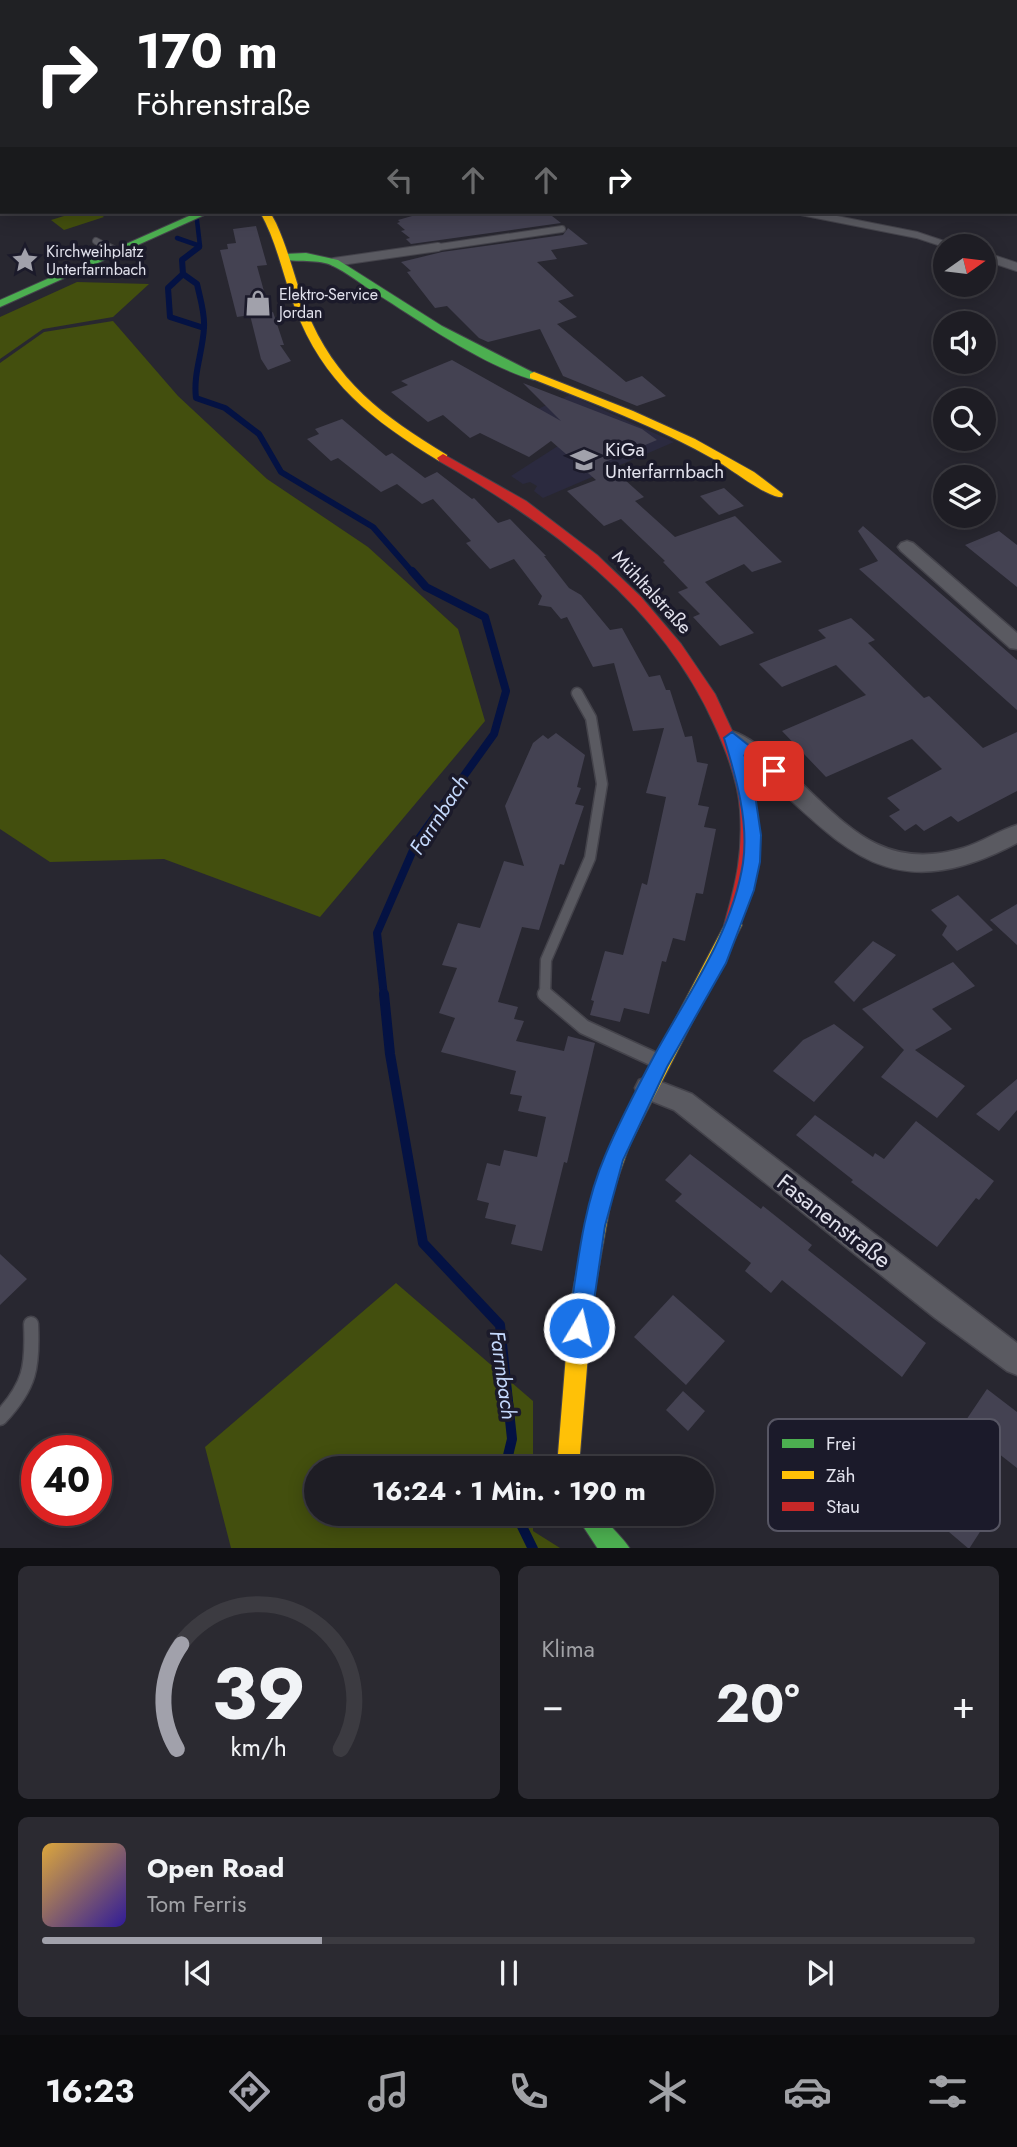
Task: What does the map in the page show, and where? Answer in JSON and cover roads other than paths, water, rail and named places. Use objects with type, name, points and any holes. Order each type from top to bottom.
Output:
[{"type":"street","points":[[0,304],[202,214]]},
{"type":"street","name":"Mühltalstraße","points":[[266,214],[318,350],[338,380],[390,425],[548,522],[606,571],[636,601],[688,663],[711,697],[732,738],[745,781],[752,835],[746,890],[717,963],[661,1062],[613,1159],[595,1226],[575,1353],[570,1456]]},
{"type":"street","points":[[284,257],[306,256],[334,262],[438,328],[509,366],[651,422],[745,470],[777,494]]},
{"type":"street","points":[[907,548],[1017,643]]},
{"type":"street","points":[[732,738],[774,771],[842,834],[878,856],[910,862],[961,858],[989,848],[1017,833]]},
{"type":"street","name":"Fasanenstraße","points":[[648,1088],[682,1102],[944,1308],[1017,1360]]},
{"type":"street","points":[[595,1526],[609,1544],[616,1548]]},
{"type":"lane","points":[[812,214],[933,241]]},
{"type":"lane","points":[[334,262],[562,229]]},
{"type":"lane","points":[[96,241],[117,252]]},
{"type":"lane","points":[[996,261],[1017,267]]},
{"type":"lane","points":[[577,693],[590,718],[602,784],[590,858],[547,960],[545,994],[584,1027],[661,1062]]},
{"type":"lane","points":[[0,1418],[22,1395],[32,1369],[31,1324]]},
{"type":"waterway","name":"Farrnbach","points":[[196,214],[200,246]]},
{"type":"waterway","points":[[177,238],[200,246]]},
{"type":"waterway","name":"Farrnbach","points":[[183,274],[182,260],[199,247]]},
{"type":"waterway","name":"Farrnbach","points":[[183,274],[197,284],[204,316],[203,328]]},
{"type":"waterway","name":"Farrnbach","points":[[183,274],[168,288],[170,317],[203,328]]},
{"type":"waterway","name":"Farrnbach","points":[[203,328],[196,398],[225,408],[259,434],[281,472],[373,527],[413,573]]},
{"type":"waterway","name":"Farrnbach","points":[[384,996],[377,933],[417,841],[494,734],[506,691],[485,617],[426,587],[412,571]]},
{"type":"waterway","name":"Farrnbach","points":[[384,994],[390,1054],[423,1243],[500,1325],[512,1439],[508,1456]]},
{"type":"waterway","name":"Farrnbach","points":[[522,1526],[533,1548]]},
{"type":"place","name":"Kirchweihplatz Unterfarrnbach","points":[[25,260]]},
{"type":"place","name":"Elektro-Service Jordan","points":[[258,303]]},
{"type":"place","name":"KiGa Unterfarrnbach","points":[[584,460]]}]
